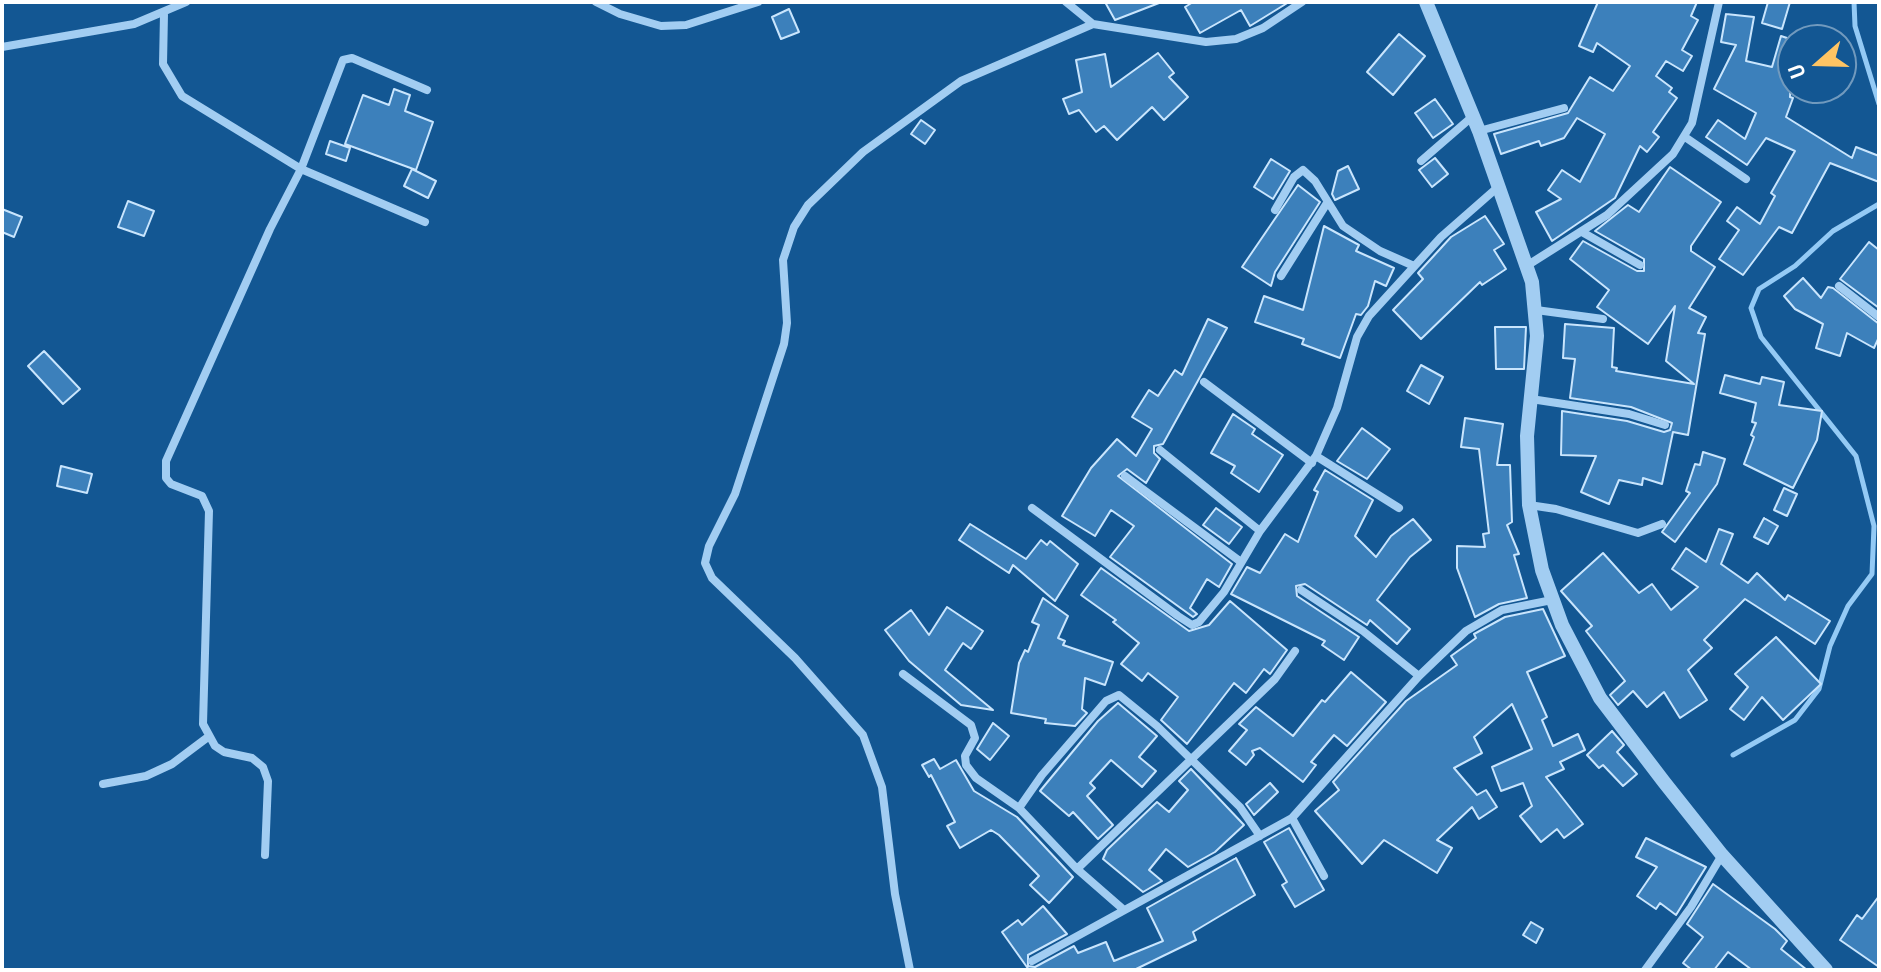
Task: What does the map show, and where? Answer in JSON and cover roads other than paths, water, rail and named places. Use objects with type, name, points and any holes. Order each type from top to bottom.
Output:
[{"type":"street","points":[[2,47],[94,32],[164,14],[186,2]]},
{"type":"street","points":[[596,2],[641,22],[678,26],[758,2]]},
{"type":"street","points":[[1066,2],[1093,24],[1206,42],[1236,39],[1302,2]]},
{"type":"street","points":[[1528,265],[1582,232],[1660,167],[1685,137],[1696,110],[1719,2]]},
{"type":"street","points":[[1426,4],[1479,131],[1528,265],[1536,310],[1527,436],[1529,505],[1552,600],[1600,698],[1722,855],[1826,970]]},
{"type":"street","points":[[164,14],[163,64],[182,96],[301,169],[425,222]]},
{"type":"street","points":[[910,970],[895,894],[882,787],[863,735],[795,658],[712,578],[705,563],[709,546],[735,494],[784,344],[787,323],[783,260],[794,227],[808,205],[863,152],[951,87],[1093,24]]},
{"type":"street","points":[[265,855],[268,781],[263,767],[252,758],[224,752],[208,737],[201,710],[209,511],[202,496],[171,484],[166,478],[166,461],[270,229],[301,169],[343,60],[352,58],[427,90]]},
{"type":"street","points":[[1479,131],[1564,108]]},
{"type":"street","points":[[1421,161],[1473,116]]},
{"type":"street","points":[[1685,137],[1746,179]]},
{"type":"street","points":[[1275,210],[1294,177],[1303,170],[1315,181],[1343,226],[1359,238],[1414,266]]},
{"type":"street","points":[[1032,508],[1192,625],[1199,622],[1224,592],[1260,531],[1314,460],[1337,408],[1357,337],[1369,316],[1414,266],[1498,187]]},
{"type":"street","points":[[1281,276],[1327,203]]},
{"type":"street","points":[[1582,232],[1640,265]]},
{"type":"street","points":[[1839,286],[1879,317]]},
{"type":"street","points":[[1536,310],[1603,319]]},
{"type":"street","points":[[1204,382],[1314,460],[1399,508]]},
{"type":"street","points":[[1531,399],[1616,412],[1665,425]]},
{"type":"street","points":[[1160,450],[1260,531]]},
{"type":"street","points":[[1125,476],[1241,562]]},
{"type":"street","points":[[1529,505],[1556,509],[1638,533],[1662,524]]},
{"type":"street","points":[[1301,590],[1363,631],[1419,676]]},
{"type":"street","points":[[1032,961],[1292,818],[1419,676],[1482,619],[1517,605],[1552,600]]},
{"type":"street","points":[[1077,869],[1282,672],[1295,651]]},
{"type":"street","points":[[903,674],[971,725],[975,738],[965,756],[966,765],[976,778],[1019,808],[1077,869],[1124,910]]},
{"type":"street","points":[[1019,808],[1042,775],[1114,695],[1124,699],[1191,758],[1240,807],[1260,836]]},
{"type":"street","points":[[103,784],[146,776],[172,764],[208,737]]},
{"type":"street","points":[[1292,818],[1324,876]]},
{"type":"street","points":[[1645,970],[1691,907],[1722,855]]},
{"type":"waterway","points":[[1854,2],[1855,26],[1879,104]]},
{"type":"waterway","points":[[1733,755],[1795,720],[1819,689],[1830,646],[1848,606],[1872,574],[1874,526],[1856,456],[1761,337],[1751,308],[1759,289],[1795,266],[1833,231],[1879,204]]}]
